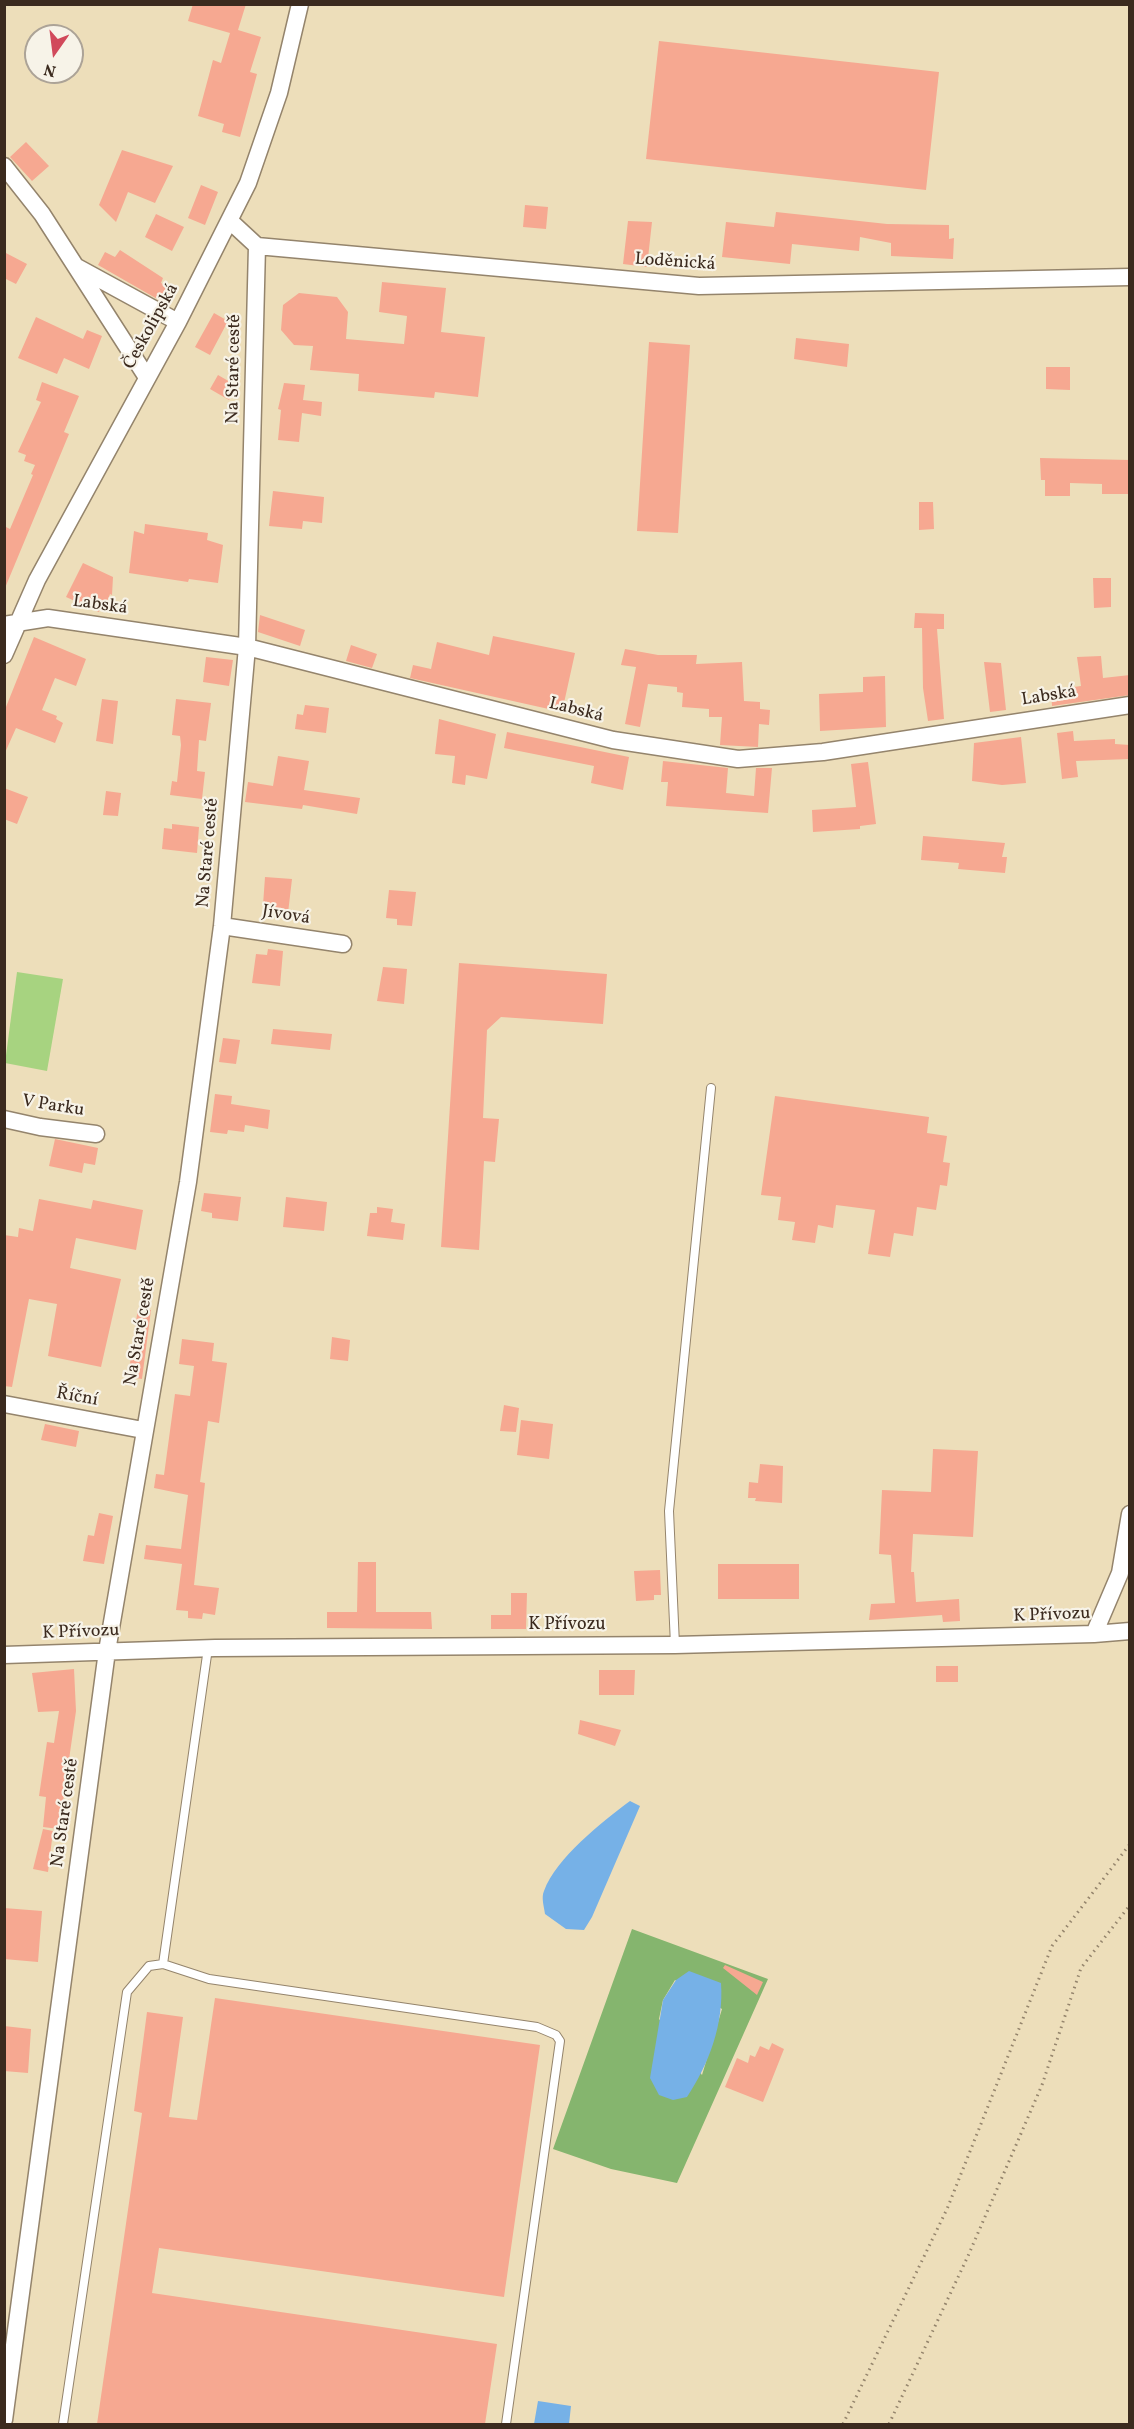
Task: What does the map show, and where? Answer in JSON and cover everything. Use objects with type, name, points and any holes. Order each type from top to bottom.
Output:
[{"type":"street","name":"Českolipská","points":[[4,655],[12,623],[146,376],[178,322],[248,183],[279,93],[300,4]]},
{"type":"street","points":[[4,166],[42,214],[146,376]]},
{"type":"street","points":[[230,221],[257,246]]},
{"type":"street","name":"Loděnická","points":[[257,246],[699,286],[1130,277]]},
{"type":"street","name":"Na Staré cestě","points":[[4,2420],[107,1651],[143,1430],[188,1182],[222,926],[247,647],[257,246]]},
{"type":"street","points":[[76,267],[178,322]]},
{"type":"street","name":"Labská","points":[[12,623],[48,618],[247,647],[613,740],[738,759],[823,752],[1130,705]]},
{"type":"street","name":"Jívová","points":[[222,926],[343,944]]},
{"type":"street","name":"V Parku","points":[[4,1119],[40,1127],[96,1134]]},
{"type":"street","name":"Říční","points":[[4,1404],[143,1430]]},
{"type":"street","points":[[1094,1634],[1120,1573],[1130,1514]]},
{"type":"street","name":"K Přívozu","points":[[4,1654],[208,1648],[675,1645],[1094,1634],[1130,1631]]},
{"type":"lane","points":[[675,1645],[669,1511],[711,1088]]},
{"type":"lane","points":[[163,1964],[208,1648]]},
{"type":"lane","points":[[63,2424],[127,1992],[149,1966],[163,1964],[209,1979],[537,2027],[556,2035],[560,2042],[506,2424]]},
{"type":"path","points":[[843,2424],[947,2209],[1052,1946],[1130,1844]]},
{"type":"path","points":[[889,2424],[969,2256],[1042,2085],[1081,1968],[1130,1905]]},
{"type":"green space","points":[[17,972],[63,979],[47,1071],[5,1063]]},
{"type":"green space","points":[[632,1929],[768,1979],[677,2183],[611,2169],[553,2149]],"holes":[[[675,1980],[722,2009],[702,2075],[659,2019],[663,2000]]]},
{"type":"water","points":[[630,1801],[640,1806],[592,1917],[584,1930],[566,1929],[545,1914],[543,1896],[550,1879],[581,1842]]},
{"type":"water","points":[[689,1971],[721,1983],[720,2013],[713,2043],[695,2084],[687,2097],[673,2100],[659,2095],[650,2078],[663,2000],[676,1980]]},
{"type":"water","points":[[538,2401],[571,2406],[569,2424],[534,2424]]},
{"type":"building","points":[[193,4],[246,4],[238,30],[261,37],[250,72],[257,74],[240,137],[222,132],[224,124],[198,116],[213,60],[221,63],[230,33],[188,21]]},
{"type":"building","points":[[659,41],[939,72],[926,190],[646,159]]},
{"type":"building","points":[[26,142],[49,166],[32,181],[10,157]]},
{"type":"building","points":[[122,150],[173,166],[155,203],[128,192],[116,222],[99,205]]},
{"type":"building","points":[[201,185],[218,192],[205,225],[188,218]]},
{"type":"building","points":[[525,205],[548,207],[546,229],[523,227]]},
{"type":"building","points":[[776,212],[887,224],[949,225],[949,239],[954,238],[953,259],[891,256],[891,243],[860,237],[859,251],[792,244],[790,264],[722,257],[726,222],[774,227]]},
{"type":"building","points":[[156,214],[184,227],[172,251],[145,237]]},
{"type":"building","points":[[628,221],[652,222],[647,267],[623,264]]},
{"type":"building","points":[[120,250],[163,278],[161,283],[175,290],[166,304],[98,265],[105,252],[115,257]]},
{"type":"building","points":[[4,252],[27,264],[16,284],[4,278]]},
{"type":"building","points":[[382,282],[446,288],[441,332],[485,337],[478,397],[435,392],[434,398],[358,391],[359,374],[310,370],[313,346],[294,345],[281,330],[283,305],[299,293],[337,297],[348,312],[346,339],[404,344],[407,316],[379,312]]},
{"type":"building","points":[[214,313],[228,321],[210,355],[195,347]]},
{"type":"building","points":[[36,317],[83,339],[87,330],[102,336],[89,369],[64,358],[57,374],[18,358]]},
{"type":"building","points":[[796,338],[849,344],[847,367],[794,359]]},
{"type":"building","points":[[649,342],[690,345],[678,533],[637,531]]},
{"type":"building","points":[[1046,367],[1070,367],[1070,390],[1046,389]]},
{"type":"building","points":[[218,375],[237,386],[229,400],[210,389]]},
{"type":"building","points":[[42,382],[79,396],[64,432],[69,434],[5,588],[4,526],[10,529],[33,475],[31,474],[35,465],[24,461],[26,455],[18,452],[41,402],[36,400]]},
{"type":"building","points":[[284,383],[305,385],[303,400],[322,402],[321,416],[302,413],[299,442],[278,440],[281,410],[278,409]]},
{"type":"building","points":[[1040,458],[1130,460],[1130,494],[1102,494],[1102,484],[1070,483],[1070,496],[1045,496],[1045,480],[1041,480]]},
{"type":"building","points":[[273,491],[324,497],[322,523],[303,521],[302,529],[269,526]]},
{"type":"building","points":[[919,502],[933,502],[934,529],[919,530]]},
{"type":"building","points":[[145,524],[208,533],[207,540],[223,545],[218,583],[189,579],[188,582],[129,573],[134,531],[144,534]]},
{"type":"building","points":[[83,563],[113,577],[112,595],[110,594],[104,610],[100,608],[99,612],[66,597]]},
{"type":"building","points":[[1093,578],[1111,578],[1111,607],[1094,608]]},
{"type":"building","points":[[915,613],[944,614],[944,629],[937,629],[944,719],[928,721],[923,688],[922,628],[914,628]]},
{"type":"building","points":[[260,615],[305,630],[300,646],[258,632]]},
{"type":"building","points":[[493,636],[575,653],[562,712],[410,678],[413,665],[431,669],[437,642],[489,655]]},
{"type":"building","points":[[34,637],[86,659],[76,686],[55,678],[42,710],[57,716],[56,719],[63,723],[55,743],[16,728],[4,755],[4,712]]},
{"type":"building","points":[[351,645],[377,654],[372,668],[346,661]]},
{"type":"building","points":[[625,649],[658,655],[697,655],[696,664],[742,662],[744,701],[760,702],[760,709],[770,710],[769,725],[759,724],[758,747],[720,745],[722,717],[709,717],[709,709],[682,707],[683,693],[677,692],[677,687],[648,684],[640,727],[625,724],[636,667],[621,665]]},
{"type":"building","points":[[1101,656],[1103,678],[1130,675],[1130,695],[1052,706],[1051,690],[1081,686],[1077,657]]},
{"type":"building","points":[[206,657],[233,660],[229,686],[203,682]]},
{"type":"building","points":[[984,662],[1001,663],[1006,710],[990,712]]},
{"type":"building","points":[[885,676],[886,727],[820,731],[819,694],[863,692],[863,677]]},
{"type":"building","points":[[102,699],[118,701],[113,744],[96,741]]},
{"type":"building","points":[[176,699],[211,703],[206,741],[199,740],[197,771],[205,772],[202,799],[170,795],[172,781],[177,782],[181,745],[180,736],[172,735]]},
{"type":"building","points":[[305,705],[329,708],[326,733],[295,729],[297,714],[303,715]]},
{"type":"building","points":[[439,719],[496,734],[487,779],[466,775],[465,785],[452,783],[455,756],[435,754]]},
{"type":"building","points":[[1073,731],[1074,741],[1115,739],[1115,744],[1130,745],[1130,759],[1076,761],[1078,777],[1062,779],[1057,733]]},
{"type":"building","points":[[507,732],[629,757],[623,790],[591,783],[594,766],[504,748]]},
{"type":"building","points":[[1021,737],[1026,783],[1002,785],[972,781],[974,743]]},
{"type":"building","points":[[278,756],[309,761],[304,790],[360,798],[357,814],[303,805],[302,809],[245,802],[248,782],[273,786]]},
{"type":"building","points":[[663,761],[728,768],[726,793],[754,796],[756,768],[772,768],[768,813],[666,806],[668,782],[661,782]]},
{"type":"building","points":[[868,762],[876,824],[860,826],[860,829],[813,832],[812,810],[856,807],[851,764]]},
{"type":"building","points":[[4,788],[28,797],[17,824],[4,819]]},
{"type":"building","points":[[106,791],[121,793],[118,816],[103,815]]},
{"type":"building","points":[[172,824],[199,827],[197,853],[162,849],[164,828],[172,829]]},
{"type":"building","points":[[923,836],[1005,843],[1002,857],[1007,857],[1005,873],[958,869],[959,863],[921,860]]},
{"type":"building","points":[[265,877],[292,879],[288,913],[273,912],[273,906],[263,905]]},
{"type":"building","points":[[389,890],[416,892],[412,926],[397,925],[397,919],[386,918]]},
{"type":"building","points":[[268,949],[283,951],[280,986],[252,983],[256,954],[267,955]]},
{"type":"building","points":[[459,963],[607,974],[603,1024],[501,1017],[487,1030],[483,1118],[499,1119],[495,1162],[484,1161],[479,1250],[441,1247]]},
{"type":"building","points":[[383,967],[407,969],[404,1004],[377,1001]]},
{"type":"building","points":[[273,1029],[332,1034],[330,1050],[271,1044]]},
{"type":"building","points":[[223,1038],[240,1040],[236,1064],[219,1062]]},
{"type":"building","points":[[215,1094],[232,1096],[231,1104],[270,1110],[268,1129],[245,1125],[244,1132],[228,1130],[227,1134],[210,1132]]},
{"type":"building","points":[[775,1096],[929,1117],[927,1133],[947,1136],[943,1162],[950,1163],[947,1186],[940,1185],[936,1210],[917,1207],[913,1236],[894,1233],[890,1257],[868,1254],[875,1210],[836,1205],[833,1228],[818,1225],[815,1243],[792,1240],[795,1222],[778,1220],[781,1197],[761,1195]]},
{"type":"building","points":[[55,1139],[98,1148],[95,1165],[84,1163],[82,1173],[49,1166]]},
{"type":"building","points":[[204,1193],[241,1197],[238,1221],[212,1218],[212,1213],[201,1211]]},
{"type":"building","points":[[286,1197],[327,1202],[324,1231],[283,1227]]},
{"type":"building","points":[[39,1199],[91,1209],[93,1200],[143,1210],[136,1250],[76,1238],[70,1268],[121,1279],[101,1367],[48,1356],[57,1304],[29,1299],[12,1387],[4,1386],[4,1235],[18,1237],[19,1228],[33,1231]]},
{"type":"building","points":[[377,1207],[393,1209],[391,1222],[405,1224],[403,1240],[367,1236],[370,1213],[377,1213]]},
{"type":"building","points":[[138,1308],[151,1310],[142,1379],[128,1377]]},
{"type":"building","points":[[332,1337],[350,1340],[348,1361],[330,1359]]},
{"type":"building","points":[[182,1339],[214,1343],[212,1361],[227,1363],[219,1423],[208,1421],[200,1482],[205,1483],[194,1585],[219,1588],[215,1615],[203,1613],[202,1619],[188,1618],[188,1611],[176,1610],[182,1564],[144,1559],[146,1545],[181,1549],[188,1495],[154,1488],[156,1474],[164,1475],[175,1394],[190,1396],[194,1366],[179,1364]]},
{"type":"building","points":[[504,1405],[519,1408],[516,1432],[500,1431]]},
{"type":"building","points":[[521,1420],[553,1424],[549,1459],[517,1455]]},
{"type":"building","points":[[45,1424],[79,1431],[76,1447],[41,1440]]},
{"type":"building","points":[[933,1449],[978,1451],[973,1537],[913,1534],[911,1572],[914,1572],[916,1602],[959,1599],[960,1621],[943,1622],[942,1615],[869,1620],[871,1604],[895,1603],[891,1555],[879,1554],[882,1490],[931,1492]]},
{"type":"building","points":[[760,1464],[783,1466],[782,1503],[755,1501],[756,1498],[748,1498],[749,1482],[758,1483]]},
{"type":"building","points":[[99,1513],[113,1516],[104,1564],[83,1561],[88,1535],[94,1536]]},
{"type":"building","points":[[358,1562],[376,1562],[376,1612],[431,1612],[432,1629],[327,1628],[327,1612],[357,1612]]},
{"type":"building","points":[[718,1564],[799,1564],[799,1599],[718,1599]]},
{"type":"building","points":[[660,1570],[661,1595],[654,1595],[654,1600],[636,1601],[634,1571]]},
{"type":"building","points":[[511,1593],[527,1593],[526,1629],[491,1629],[491,1615],[511,1615]]},
{"type":"building","points":[[936,1666],[958,1666],[958,1682],[936,1682]]},
{"type":"building","points":[[74,1669],[76,1711],[59,1829],[43,1827],[46,1797],[39,1796],[47,1742],[54,1743],[59,1711],[38,1712],[32,1673]]},
{"type":"building","points":[[599,1670],[635,1670],[634,1695],[599,1695]]},
{"type":"building","points":[[580,1720],[621,1730],[615,1746],[578,1734]]},
{"type":"building","points":[[43,1829],[53,1831],[48,1872],[33,1869]]},
{"type":"building","points":[[4,1908],[42,1911],[38,1962],[4,1959]]},
{"type":"building","points":[[725,1965],[763,1982],[757,1995],[723,1968]]},
{"type":"building","points":[[215,1998],[540,2045],[504,2297],[159,2248],[152,2293],[497,2344],[485,2424],[97,2424],[142,2113],[134,2111],[147,2012],[183,2017],[169,2117],[197,2120]]},
{"type":"building","points":[[4,2026],[31,2029],[28,2073],[4,2071]]},
{"type":"building","points":[[772,2043],[784,2049],[763,2102],[725,2087],[737,2058],[748,2063],[750,2055],[755,2057],[760,2046],[769,2050]]}]
